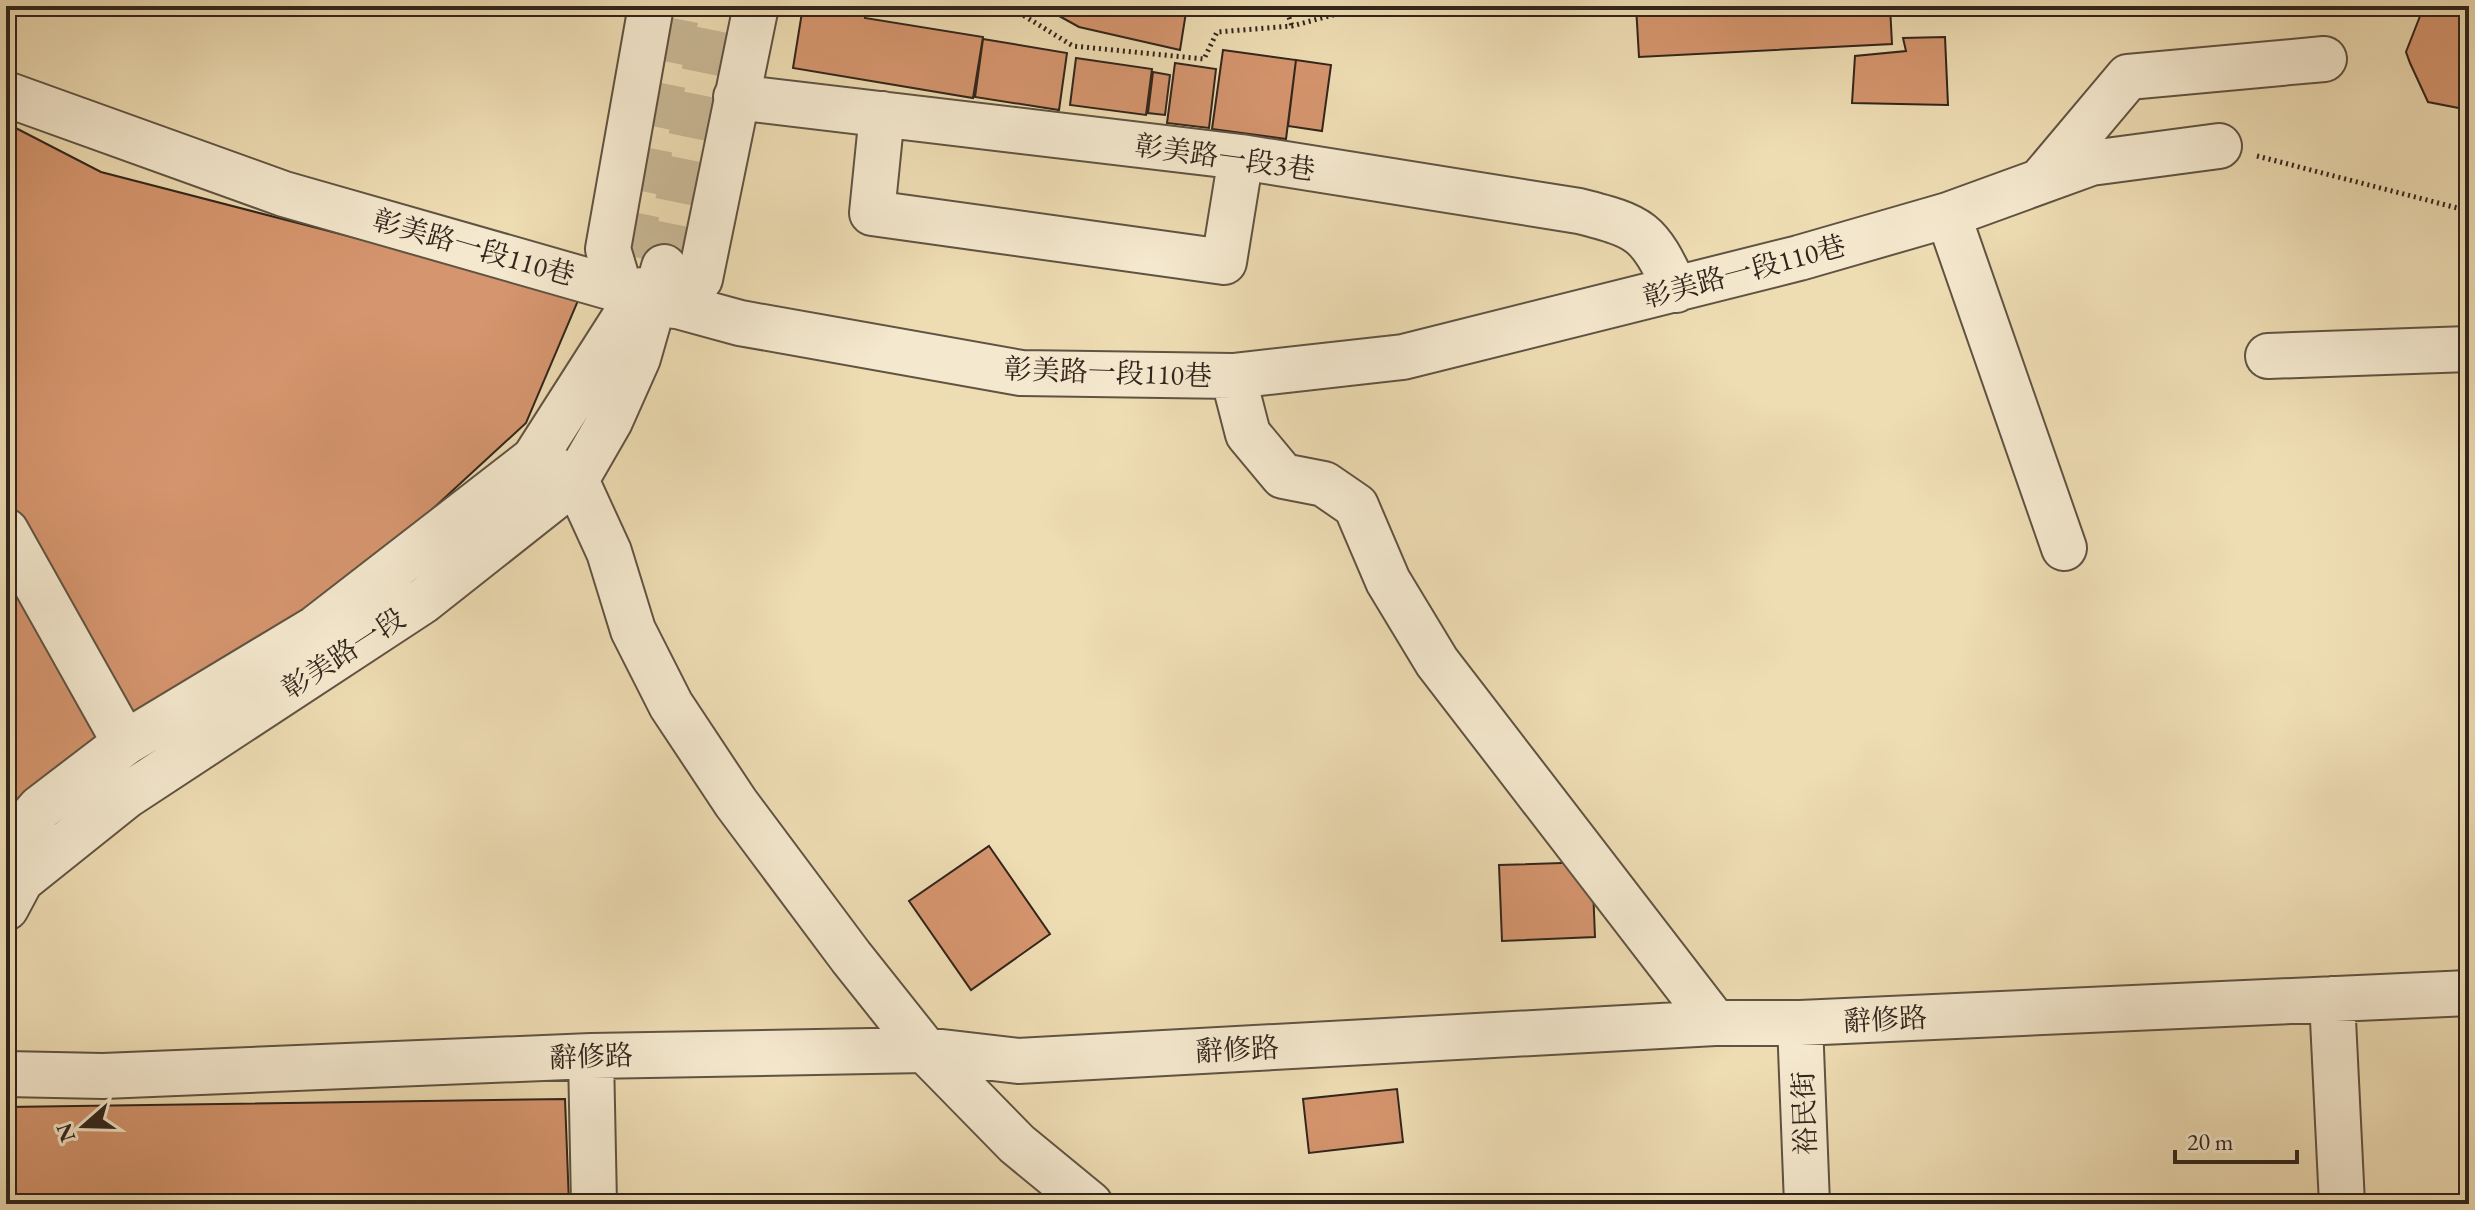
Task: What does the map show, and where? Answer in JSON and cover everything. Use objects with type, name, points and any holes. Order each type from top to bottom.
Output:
[{"type":"street","points":[[651,6],[658,281]]},
{"type":"street","points":[[658,281],[736,97],[756,6]]},
{"type":"street","points":[[2043,178],[2128,77],[2324,59]]},
{"type":"street","name":"彰美路一段110巷","points":[[6,94],[284,194],[570,274],[658,281],[1021,373],[1233,376],[1403,357],[1676,290],[1948,215],[2091,163],[2219,146]]},
{"type":"street","name":"彰美路一段3巷","points":[[736,97],[1241,157],[1579,211],[1631,224],[1659,253],[1676,290]]},
{"type":"street","points":[[882,114],[872,213],[1224,262],[1241,157]]},
{"type":"street","points":[[1948,215],[2064,548]]},
{"type":"street","name":"彰美路一段","points":[[6,847],[40,808],[125,743],[316,628],[534,459],[624,350],[658,281]]},
{"type":"street","name":"彰美路一段","points":[[6,908],[21,880],[126,796],[423,601],[576,480],[610,421],[624,350],[658,281]]},
{"type":"street","points":[[2268,356],[2469,349]]},
{"type":"street","points":[[1233,376],[1248,434],[1283,476],[1324,484],[1356,506],[1388,581],[1437,662],[1715,1023]]},
{"type":"street","points":[[534,459],[576,480],[609,552],[633,630],[671,705],[736,803],[925,1050],[1017,1144],[1090,1204]]},
{"type":"street","points":[[6,531],[125,743]]},
{"type":"street","name":"辭修路","points":[[6,1074],[103,1076],[591,1056],[925,1050],[1018,1061],[1715,1023],[1800,1023],[2469,993]]},
{"type":"street","points":[[2332,999],[2342,1204]]},
{"type":"street","name":"裕民街","points":[[1800,1023],[1807,1204]]},
{"type":"street","points":[[591,1056],[594,1204]]},
{"type":"path","points":[[1002,6],[1013,9],[1073,46],[1204,59],[1217,32],[1292,26],[1366,6]]},
{"type":"path","points":[[1285,6],[1292,26]]},
{"type":"path","points":[[2219,146],[2469,211]]},
{"type":"building","points":[[803,6],[866,6],[865,18],[983,37],[973,98],[793,68]]},
{"type":"building","points":[[1041,6],[1187,6],[1180,50],[1079,27]]},
{"type":"building","points":[[1636,6],[1890,6],[1892,44],[1639,57]]},
{"type":"building","points":[[2424,6],[2469,6],[2469,110],[2428,102],[2410,63],[2406,52]]},
{"type":"building","points":[[1945,37],[1948,105],[1852,103],[1855,56],[1906,51],[1903,38]]},
{"type":"building","points":[[983,39],[1067,53],[1059,110],[975,97]]},
{"type":"building","points":[[1223,50],[1296,60],[1286,139],[1212,129]]},
{"type":"building","points":[[1076,58],[1152,69],[1146,115],[1070,105]]},
{"type":"building","points":[[1296,60],[1331,65],[1322,131],[1288,126]]},
{"type":"building","points":[[1175,63],[1216,69],[1209,128],[1167,123]]},
{"type":"building","points":[[1153,72],[1170,75],[1165,115],[1148,113]]},
{"type":"building","points":[[6,123],[101,172],[580,296],[526,423],[363,573],[128,724],[6,494]]},
{"type":"building","points":[[6,574],[104,741],[6,811]]},
{"type":"building","points":[[989,846],[1050,934],[971,990],[909,901]]},
{"type":"building","points":[[1592,862],[1595,937],[1502,941],[1499,865]]},
{"type":"building","points":[[1397,1089],[1403,1142],[1309,1153],[1303,1099]]},
{"type":"building","points":[[565,1099],[569,1204],[6,1204],[6,1107]]},
{"type":"tunnel","points":[[629,256],[679,6]]},
{"type":"tunnel","points":[[664,267],[717,6]]}]
